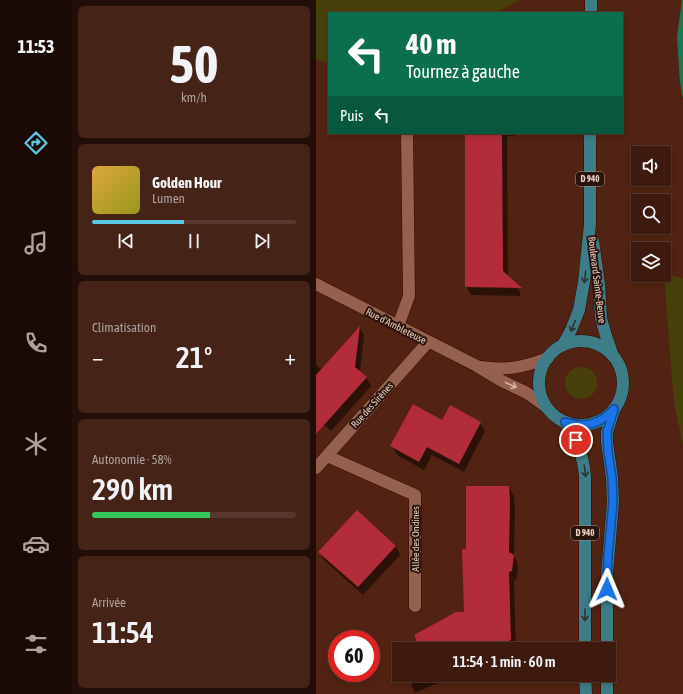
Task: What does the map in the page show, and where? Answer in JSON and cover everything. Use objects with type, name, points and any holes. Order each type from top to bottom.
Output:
[{"type":"main road","points":[[591,0],[591,12]]},
{"type":"main road","name":"Boulevard Sainte-Beuve","points":[[563,345],[571,330],[580,305],[584,282],[590,224],[590,134]]},
{"type":"main road","name":"Boulevard Sainte-Beuve","points":[[590,224],[597,271],[601,318],[614,357]]},
{"type":"main road","points":[[578,341],[593,343],[606,350],[614,357],[622,375],[621,396],[614,409],[603,419],[594,423],[580,426],[565,422],[548,410],[540,395],[539,378],[544,362],[554,350],[563,345],[578,341]]},
{"type":"main road","name":"D 940","points":[[607,642],[607,574],[613,496],[607,432],[614,409]]},
{"type":"main road","name":"D 940","points":[[565,422],[579,448],[586,476],[585,642]]},
{"type":"main road","points":[[585,682],[586,694]]},
{"type":"main road","points":[[607,682],[607,694]]},
{"type":"street","points":[[398,326],[409,296],[407,134]]},
{"type":"street","name":"Rue d'Ambleteuse","points":[[316,284],[477,366],[502,381],[527,393],[545,406]]},
{"type":"street","name":"Rue des Sirènes","points":[[316,468],[428,342]]},
{"type":"street","name":"Rue d'Ambleteuse","points":[[477,366],[496,369],[514,368],[548,358]]},
{"type":"street","name":"Allée des Ondines","points":[[327,456],[415,496],[415,606]]},
{"type":"shaded area","points":[[316,0],[520,0],[498,12],[328,12],[328,63],[316,60]]},
{"type":"shaded area","points":[[682,0],[683,99],[680,82],[677,37]]},
{"type":"shaded area","points":[[671,275],[683,278],[683,445],[674,404],[665,282],[671,282]]},
{"type":"shaded area","points":[[578,367],[584,367],[594,374],[597,383],[596,389],[590,396],[584,399],[578,399],[568,392],[565,386],[565,380],[572,370]]},
{"type":"building","points":[[465,134],[502,134],[503,271],[522,288],[465,287]]},
{"type":"building","points":[[360,326],[355,367],[367,377],[316,434],[316,375]]},
{"type":"building","points":[[413,404],[442,420],[450,405],[481,422],[459,464],[427,447],[419,462],[390,446]]},
{"type":"building","points":[[466,486],[509,486],[509,552],[514,555],[512,571],[509,572],[511,640],[507,642],[417,642],[414,635],[456,612],[464,612],[462,549],[466,549]]},
{"type":"building","points":[[357,510],[396,546],[358,587],[318,552]]},
{"type":"route","points":[[576,440],[565,422],[580,426],[594,423],[603,419],[614,409],[607,432],[613,502],[608,556],[607,589]]}]
